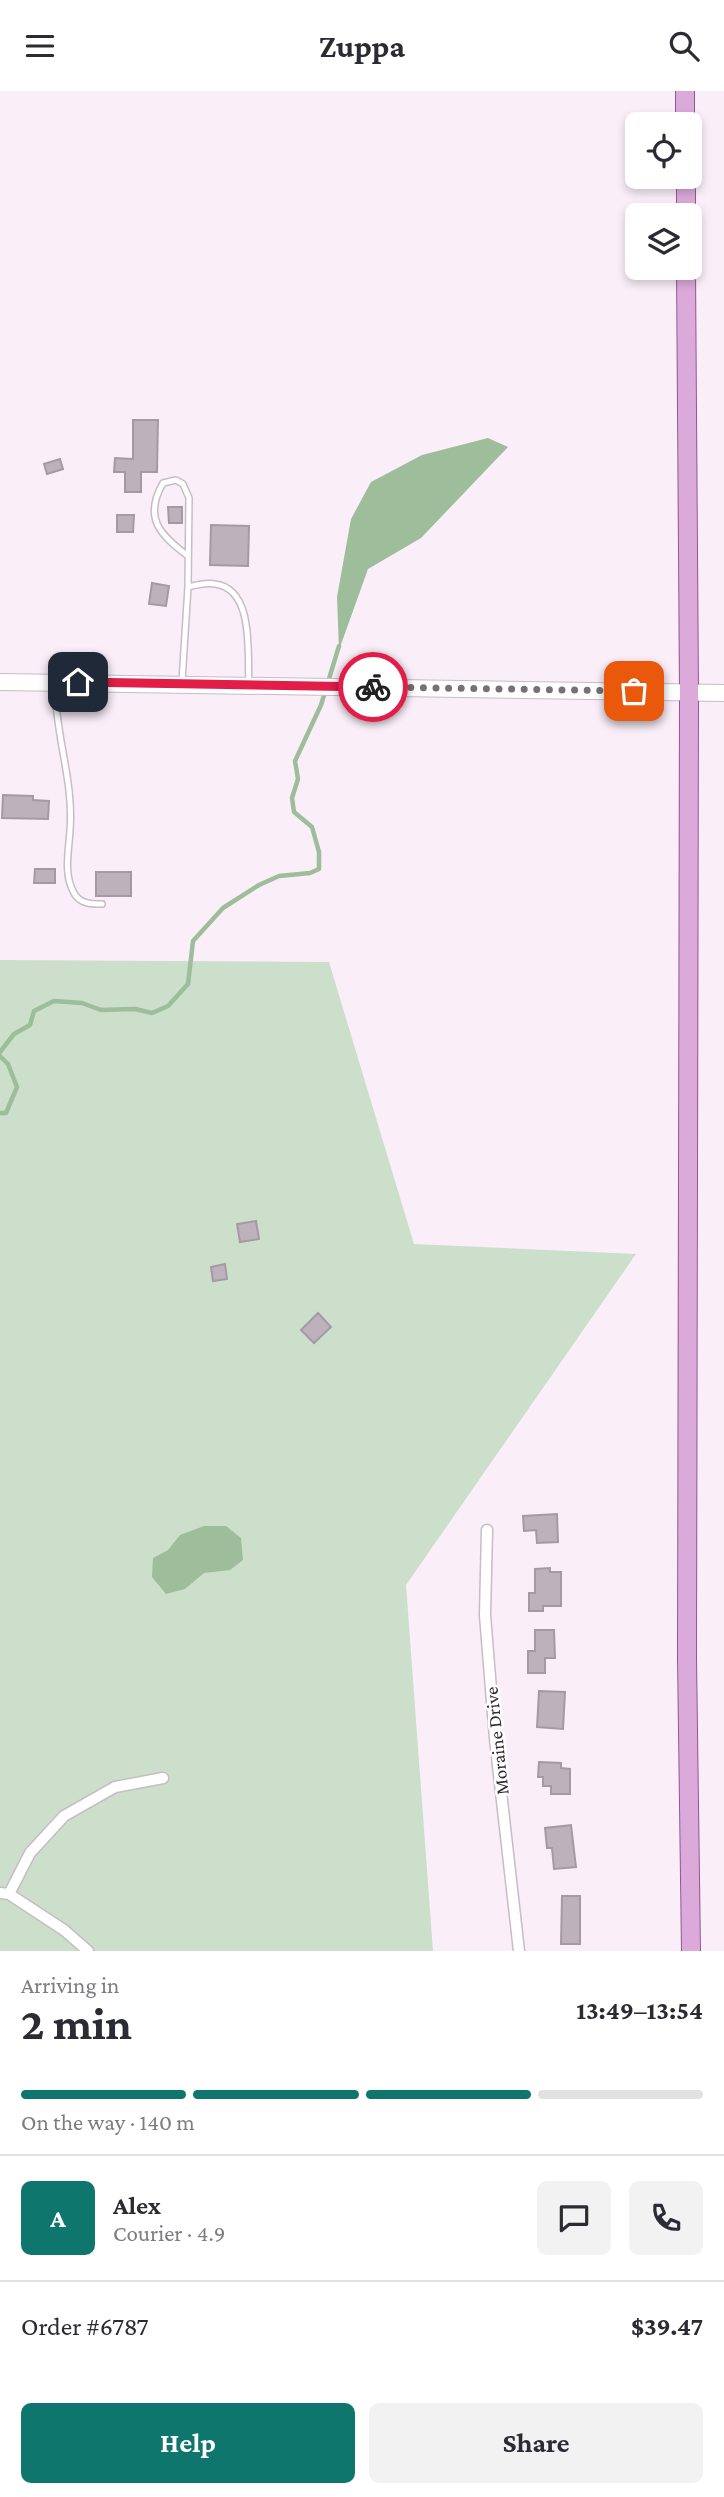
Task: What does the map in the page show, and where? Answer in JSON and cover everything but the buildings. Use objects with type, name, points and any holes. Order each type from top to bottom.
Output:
[{"type":"main road","points":[[685,91],[685,112]]},
{"type":"main road","points":[[686,280],[689,692],[687,1657],[691,1951]]},
{"type":"street","points":[[0,682],[724,693]]},
{"type":"street","name":"Moraine Drive","points":[[488,1530],[485,1615],[495,1739],[519,1951]]},
{"type":"street","points":[[88,1951],[64,1930],[4,1894],[30,1853],[64,1815],[115,1787],[163,1778]]},
{"type":"lane","points":[[181,684],[188,587],[190,498],[183,484],[176,480],[163,483],[156,495],[156,526],[167,540],[188,556]]},
{"type":"lane","points":[[188,587],[214,583],[228,587],[243,605],[247,629],[248,685]]},
{"type":"lane","points":[[55,682],[58,731],[70,809],[70,886],[75,897],[87,904],[102,904]]},
{"type":"shaded area","points":[[488,438],[508,447],[421,538],[368,569],[339,650],[337,597],[351,519],[371,482],[422,455]]},
{"type":"shaded area","points":[[0,960],[329,962],[414,1244],[636,1254],[406,1585],[433,1951],[0,1951]]},
{"type":"shaded area","points":[[204,1526],[226,1526],[241,1538],[243,1560],[230,1570],[204,1573],[185,1589],[166,1594],[152,1577],[153,1558],[168,1550],[180,1535]]},
{"type":"waterway","points":[[0,1052],[14,1034],[30,1025],[34,1011],[54,1001],[82,1003],[101,1010],[135,1009],[152,1013],[168,1006],[188,984],[193,941],[223,908],[259,885],[279,876],[310,873],[319,869],[319,852],[312,827],[294,812],[292,798],[298,779],[295,761],[321,705],[339,646]]},
{"type":"waterway","points":[[0,1056],[8,1064],[17,1087],[6,1113],[0,1113]]},
{"type":"way so far","points":[[373,687],[634,691]]},
{"type":"route","points":[[78,682],[373,687]]}]
